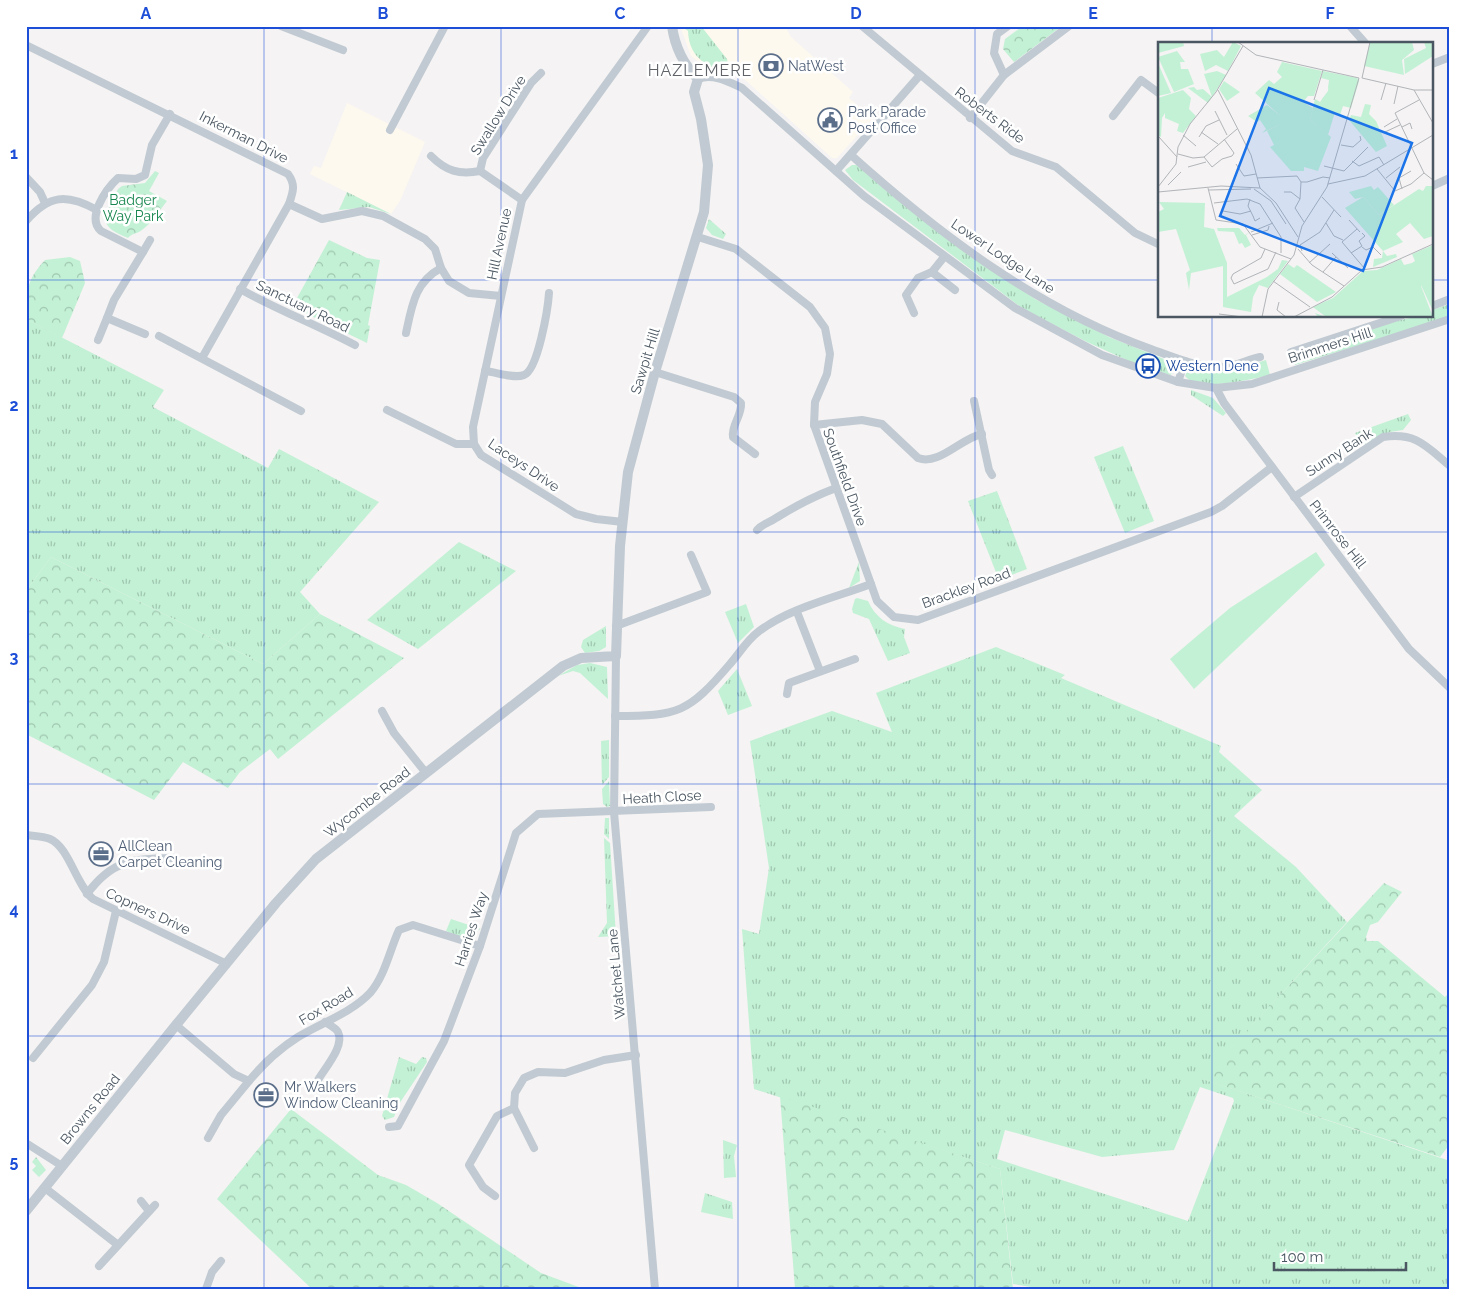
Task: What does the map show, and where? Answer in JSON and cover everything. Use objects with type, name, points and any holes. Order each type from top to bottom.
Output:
[{"type":"street","points":[[280,26],[291,28],[343,50]]},
{"type":"street","points":[[390,130],[445,26]]},
{"type":"street","name":"Hill Avenue","points":[[474,444],[473,428],[522,200],[648,26]]},
{"type":"street","points":[[672,26],[678,52],[687,67],[698,79],[711,77],[723,79],[742,88],[864,196],[1015,308],[1102,355],[1178,382],[1216,388]]},
{"type":"street","name":"Roberts Ride","points":[[862,26],[970,118],[1012,151],[1056,167],[1135,233],[1158,244]]},
{"type":"street","points":[[1004,75],[994,53],[997,34],[1008,26]]},
{"type":"street","points":[[970,118],[1004,75],[1070,26]]},
{"type":"street","points":[[1350,26],[1364,42]]},
{"type":"street","name":"Inkerman Drive","points":[[26,45],[170,114],[288,174],[292,180],[294,189],[289,204],[202,358]]},
{"type":"street","points":[[1434,63],[1450,57]]},
{"type":"street","name":"Swallow Drive","points":[[480,171],[483,158],[531,83],[541,73]]},
{"type":"street","points":[[836,171],[920,75]]},
{"type":"street","points":[[1113,116],[1143,78],[1158,92]]},
{"type":"street","name":"Sawpit Hill","points":[[616,656],[616,626],[623,522],[633,447],[704,212],[708,165],[701,120],[694,92],[698,79]]},
{"type":"street","points":[[143,252],[97,228],[95,220],[97,210],[112,184],[118,178],[136,179],[145,174],[152,145],[170,114]]},
{"type":"street","name":"Lower Lodge Lane","points":[[851,155],[900,198],[1030,292],[1068,312],[1135,343],[1185,361],[1219,367],[1240,365],[1260,357]]},
{"type":"street","name":"Swallow Drive","points":[[431,156],[438,163],[461,174],[480,171],[522,200]]},
{"type":"street","points":[[26,177],[40,192],[45,202]]},
{"type":"street","points":[[1434,185],[1450,178]]},
{"type":"street","points":[[26,221],[45,202],[58,199],[78,199],[97,210]]},
{"type":"street","points":[[289,204],[322,219],[362,211],[383,216],[425,239],[435,249],[441,268],[449,280],[469,293],[501,296]]},
{"type":"street","name":"Southfield Drive","points":[[698,237],[736,249],[810,307],[825,328],[830,354],[827,374],[815,402],[814,425],[871,584]]},
{"type":"street","points":[[98,340],[114,300],[150,240]]},
{"type":"street","points":[[914,313],[906,295],[918,278],[932,272],[944,257]]},
{"type":"street","points":[[406,332],[417,290],[428,275],[441,268]]},
{"type":"street","points":[[932,272],[955,290]]},
{"type":"street","name":"Sanctuary Road","points":[[240,289],[290,315],[302,317],[356,345]]},
{"type":"street","points":[[485,371],[519,376],[526,374],[533,366],[548,308],[549,294]]},
{"type":"street","points":[[1434,305],[1450,299]]},
{"type":"street","points":[[107,318],[145,334]]},
{"type":"street","points":[[1291,352],[1395,318]]},
{"type":"street","name":"Brimmers Hill","points":[[1216,388],[1252,384],[1450,318]]},
{"type":"street","points":[[159,336],[301,411]]},
{"type":"street","points":[[1178,382],[1185,361]]},
{"type":"street","points":[[655,372],[734,397],[741,403],[741,411],[732,432],[732,437],[755,454]]},
{"type":"street","name":"Primrose Hill","points":[[1216,388],[1224,403],[1409,649],[1450,688]]},
{"type":"street","points":[[974,401],[989,470],[992,475]]},
{"type":"street","name":"Laceys Drive","points":[[387,410],[456,444],[474,444],[481,455],[576,514],[596,519],[623,522]]},
{"type":"street","points":[[814,425],[862,420],[882,424],[918,458],[924,460],[936,458],[971,436],[982,434]]},
{"type":"street","name":"Sunny Bank","points":[[1294,497],[1383,437],[1400,435],[1411,437],[1423,443],[1450,466]]},
{"type":"street","name":"Brackley Road","points":[[871,584],[876,601],[894,617],[918,620],[1211,512],[1222,506],[1272,467]]},
{"type":"street","points":[[757,530],[762,524],[774,520],[800,502],[836,488]]},
{"type":"street","points":[[616,626],[707,592],[690,555]]},
{"type":"street","points":[[615,716],[652,716],[667,714],[682,708],[700,697],[757,633],[775,620],[871,584]]},
{"type":"street","points":[[797,612],[820,671]]},
{"type":"street","name":"Watchet Lane","points":[[616,656],[614,812],[655,1289]]},
{"type":"street","name":"Wycombe Road","points":[[176,1024],[276,903],[316,860],[563,666],[581,658],[616,656]]},
{"type":"street","points":[[787,694],[789,683],[855,659]]},
{"type":"street","points":[[382,711],[394,733],[426,773]]},
{"type":"street","name":"Heath Close","points":[[614,812],[711,807]]},
{"type":"street","name":"Harries Way","points":[[398,1134],[398,1126],[444,1041],[480,946],[516,833],[538,814],[614,812]]},
{"type":"street","name":"Copners Drive","points":[[26,835],[51,839],[63,852],[86,894],[116,911],[173,936],[226,964]]},
{"type":"street","points":[[86,894],[97,880],[113,867],[134,859],[172,858]]},
{"type":"street","points":[[33,1058],[92,985],[104,962],[116,911]]},
{"type":"street","name":"Fox Road","points":[[208,1138],[221,1115],[267,1060],[296,1038],[359,1002],[371,992],[379,978],[399,930],[413,925],[480,946]]},
{"type":"street","points":[[318,1080],[336,1051],[339,1036],[337,1030],[325,1022]]},
{"type":"street","points":[[176,1024],[234,1074],[249,1081]]},
{"type":"street","name":"Browns Road","points":[[26,1211],[176,1024]]},
{"type":"street","points":[[534,1148],[514,1108],[514,1093],[524,1078],[538,1072],[565,1073],[604,1060],[636,1055]]},
{"type":"street","points":[[495,1196],[483,1187],[469,1165],[497,1116],[514,1108]]},
{"type":"street","points":[[389,1127],[398,1126]]},
{"type":"street","points":[[26,1143],[62,1166]]},
{"type":"street","points":[[45,1188],[118,1246]]},
{"type":"street","points":[[99,1266],[152,1208],[141,1202]]},
{"type":"street","points":[[206,1289],[212,1272],[221,1261]]},
{"type":"shaded area","points":[[680,26],[785,26],[791,37],[853,92],[849,98],[873,118],[837,158],[832,158],[743,78],[707,68],[691,56]]},
{"type":"shaded area","points":[[347,103],[425,142],[400,201],[391,214],[310,174],[314,166],[321,168]]},
{"type":"green space","points":[[681,26],[701,26],[727,59],[729,68],[735,78],[703,62],[692,49],[688,31]]},
{"type":"green space","points":[[1023,26],[1062,26],[1014,62],[1003,49],[1005,39]]},
{"type":"green space","points":[[852,165],[857,165],[937,229],[1035,299],[1109,337],[1164,359],[1174,367],[1173,373],[1170,375],[1131,362],[1087,342],[1022,308],[853,180],[845,170]]},
{"type":"green space","name":"Badger Way Park","points":[[155,171],[159,173],[149,191],[167,201],[146,227],[128,238],[112,230],[105,220],[105,215],[118,189],[122,186],[145,183]]},
{"type":"green space","points":[[347,192],[391,214],[369,207],[339,210]]},
{"type":"green space","points":[[709,219],[726,234],[723,239],[712,235],[706,228]]},
{"type":"green space","points":[[329,240],[367,258],[380,260],[368,325],[370,326],[367,343],[301,311],[291,309]]},
{"type":"green space","points":[[70,257],[80,261],[85,283],[62,338],[26,319],[26,302],[28,287],[34,274],[45,260]]},
{"type":"green space","points":[[1450,304],[1450,317],[1295,365],[1293,360],[1380,326],[1411,318],[1434,318],[1434,309]]},
{"type":"green space","points":[[26,319],[164,390],[153,407],[268,468],[279,449],[379,502],[300,592],[320,614],[263,664],[51,557],[26,591]]},
{"type":"green space","points":[[1266,360],[1270,375],[1251,379],[1201,384],[1191,381],[1185,376],[1188,370],[1228,372]]},
{"type":"green space","points":[[1191,390],[1213,398],[1226,413],[1223,416],[1191,395]]},
{"type":"green space","points":[[1408,414],[1411,420],[1403,430],[1390,432],[1363,445],[1355,433]]},
{"type":"green space","points":[[1123,446],[1154,521],[1125,533],[1094,457]]},
{"type":"green space","points":[[997,491],[1027,569],[999,580],[968,501]]},
{"type":"green space","points":[[459,542],[516,571],[418,649],[367,620]]},
{"type":"green space","points":[[1316,552],[1325,565],[1194,689],[1170,659],[1230,608]]},
{"type":"green space","points":[[51,557],[263,664],[320,614],[404,658],[278,759],[270,749],[240,772],[228,788],[183,762],[154,800],[26,734],[26,591]]},
{"type":"green space","points":[[859,562],[860,581],[849,588]]},
{"type":"green space","points":[[857,598],[868,601],[874,612],[883,620],[893,626],[905,629],[904,637],[910,653],[888,661],[869,619],[853,613],[852,609]]},
{"type":"green space","points":[[746,604],[754,627],[738,643],[725,612]]},
{"type":"green space","points":[[606,626],[606,647],[599,651],[585,653],[581,647],[583,640]]},
{"type":"green space","points":[[996,647],[1065,675],[1061,678],[1221,746],[1219,752],[1262,790],[1234,816],[1296,867],[1347,922],[1203,1079],[1450,1161],[1450,1289],[1043,1289],[1013,1284],[1000,1169],[754,1089],[742,929],[759,934],[769,868],[750,741],[832,711],[892,732],[876,693]],"holes":[[[1200,1087],[1233,1098],[1234,1101],[1188,1221],[997,1159],[1005,1130],[1102,1157],[1174,1150]]]},
{"type":"green space","points":[[590,663],[607,667],[608,699],[580,673],[573,671],[558,676],[577,665]]},
{"type":"green space","points":[[737,669],[752,706],[728,715],[718,691]]},
{"type":"green space","points":[[609,740],[609,777],[602,785],[601,741]]},
{"type":"green space","points":[[609,781],[610,806],[607,807],[603,804],[602,789]]},
{"type":"green space","points":[[605,818],[609,818],[609,839],[604,834]]},
{"type":"green space","points":[[604,838],[610,843],[616,936],[598,937],[607,923]]},
{"type":"green space","points":[[1384,883],[1402,892],[1378,922],[1370,925],[1366,937],[1367,941],[1378,941],[1445,997],[1450,992],[1450,1144],[1440,1157],[1202,1079]]},
{"type":"green space","points":[[451,919],[481,929],[461,937],[446,931]]},
{"type":"green space","points":[[399,1057],[416,1064],[422,1057],[426,1058],[427,1062],[399,1104],[394,1117],[385,1120],[382,1116]]},
{"type":"green space","points":[[780,1096],[1000,1169],[1013,1289],[795,1289]]},
{"type":"green space","points":[[291,1109],[378,1175],[406,1185],[437,1203],[541,1273],[584,1289],[312,1289],[217,1199]]},
{"type":"green space","points":[[723,1140],[737,1145],[734,1156],[736,1177],[724,1178]]},
{"type":"green space","points":[[36,1157],[46,1170],[39,1177],[32,1170],[36,1166],[32,1162]]},
{"type":"green space","points":[[705,1193],[732,1202],[733,1219],[701,1212]]},
{"type":"place","name":"NatWest","points":[[771,66]]},
{"type":"place","name":"Park Parade Post Office","points":[[830,120]]},
{"type":"place","name":"Western Dene","points":[[1148,366]]},
{"type":"place","name":"AllClean Carpet Cleaning","points":[[101,854]]},
{"type":"place","name":"Mr Walkers Window Cleaning","points":[[266,1095]]},
{"type":"district","name":"HAZLEMERE","points":[[700,70]]}]
